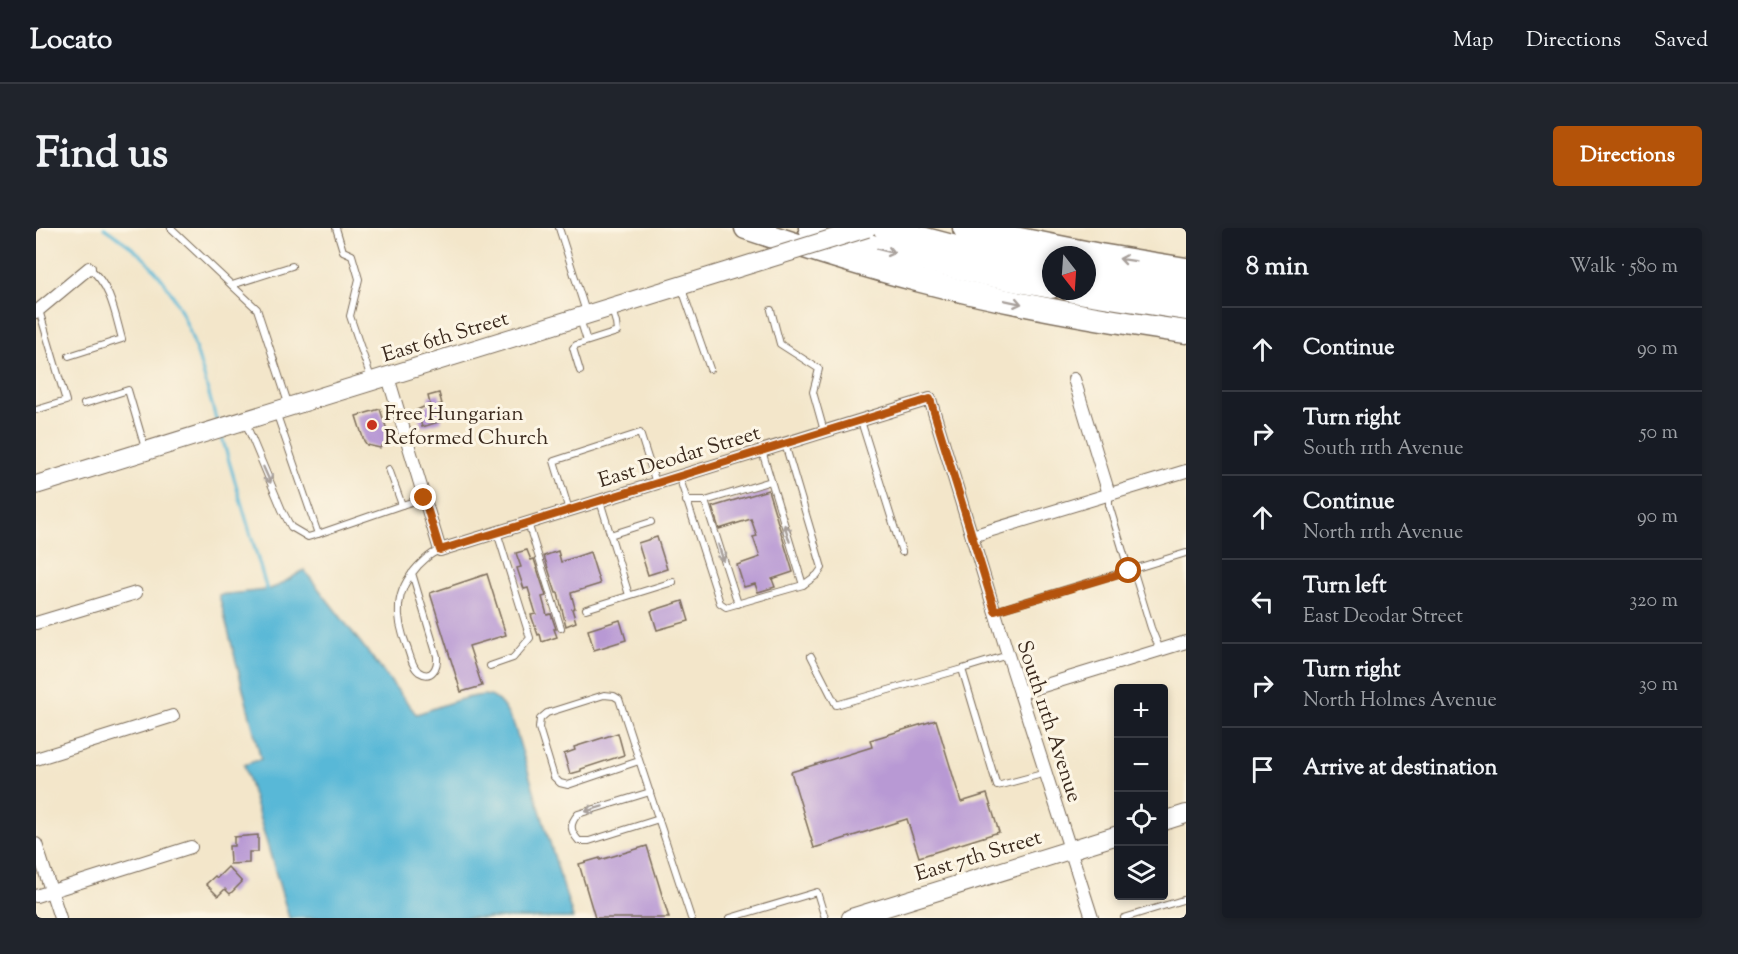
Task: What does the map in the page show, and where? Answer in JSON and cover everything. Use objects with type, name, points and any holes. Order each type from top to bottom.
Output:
[{"type":"highway","points":[[746,228],[854,263],[919,281],[1058,311],[1186,332]]},
{"type":"highway","points":[[810,228],[880,249],[1042,279]]},
{"type":"highway","points":[[884,228],[977,252],[1042,278]]},
{"type":"highway","points":[[963,228],[1100,255],[1186,268]]},
{"type":"highway","points":[[1096,275],[1186,290]]},
{"type":"highway","points":[[919,281],[1042,280]]},
{"type":"highway","points":[[1096,295],[1186,309]]},
{"type":"main road","name":"East 6th Street","points":[[36,485],[867,228]]},
{"type":"main road","points":[[1168,820],[1186,814]]},
{"type":"main road","name":"East 7th Street","points":[[851,918],[1114,837]]},
{"type":"street","points":[[37,310],[89,268]]},
{"type":"street","points":[[380,379],[424,498],[440,550]]},
{"type":"street","points":[[1074,379],[1109,494]]},
{"type":"street","name":"East Deodar Street","points":[[440,550],[930,399]]},
{"type":"street","name":"South 11th Avenue","points":[[930,399],[1008,655],[1092,918]]},
{"type":"street","points":[[972,536],[1186,471]]},
{"type":"street","points":[[36,623],[136,593]]},
{"type":"street","points":[[1020,693],[1186,642]]},
{"type":"street","points":[[36,759],[172,716]]},
{"type":"street","points":[[36,844],[60,918]]},
{"type":"street","points":[[36,896],[191,847]]},
{"type":"lane","points":[[171,228],[257,309],[282,409],[318,534]]},
{"type":"lane","points":[[336,228],[343,251],[352,255],[359,279],[350,316],[380,379]]},
{"type":"lane","points":[[559,228],[583,317],[587,341]]},
{"type":"lane","points":[[232,285],[292,266]]},
{"type":"lane","points":[[69,356],[122,339],[105,286],[98,275],[89,268]]},
{"type":"lane","points":[[681,285],[710,369]]},
{"type":"lane","points":[[580,371],[573,348],[616,332],[612,308]]},
{"type":"lane","points":[[36,410],[66,401],[37,310]]},
{"type":"lane","points":[[771,310],[780,344],[819,369],[813,392],[824,432]]},
{"type":"lane","points":[[84,404],[128,390],[146,451]]},
{"type":"lane","points":[[861,420],[902,552]]},
{"type":"lane","points":[[241,422],[291,527],[308,537],[424,498]]},
{"type":"lane","points":[[569,510],[554,461],[640,433],[656,484]]},
{"type":"lane","points":[[679,476],[720,603],[726,607],[803,585],[817,575],[822,568],[785,444]]},
{"type":"lane","points":[[762,451],[803,585]]},
{"type":"lane","points":[[390,469],[402,506]]},
{"type":"lane","points":[[686,501],[705,501],[771,481]]},
{"type":"lane","points":[[1109,494],[1110,505],[1131,570],[1150,628],[1160,650]]},
{"type":"lane","points":[[600,501],[629,595]]},
{"type":"lane","points":[[705,501],[738,604]]},
{"type":"lane","points":[[610,535],[651,522]]},
{"type":"lane","points":[[528,523],[561,628]]},
{"type":"lane","points":[[490,666],[513,658],[530,638],[497,532]]},
{"type":"lane","points":[[412,573],[437,656],[438,664],[429,674],[420,673],[414,666],[401,633],[398,615],[401,591],[412,573],[428,555],[440,550]]},
{"type":"lane","points":[[995,611],[1186,553]]},
{"type":"lane","points":[[586,609],[673,582]]},
{"type":"lane","points":[[811,656],[836,705],[1008,655]]},
{"type":"lane","points":[[962,669],[997,786],[1046,773]]},
{"type":"lane","points":[[639,761],[568,785],[560,783],[554,777],[539,728],[540,719],[547,713],[604,695],[619,699],[692,918]]},
{"type":"lane","points":[[650,792],[578,814],[572,820],[570,827],[572,834],[579,841],[589,841],[659,819]]},
{"type":"lane","points":[[730,918],[817,891],[825,918]]},
{"type":"lane","points":[[1124,918],[1186,899]]},
{"type":"water","points":[[304,570],[416,714],[483,695],[494,698],[501,704],[514,725],[573,918],[289,918],[244,765],[261,759],[219,595],[267,590]]},
{"type":"building","points":[[439,393],[442,404],[438,405],[442,421],[422,427],[417,410],[430,404],[428,396]]},
{"type":"building","name":"Free Hungarian Reformed Church","points":[[380,409],[388,433],[387,440],[380,448],[367,445],[364,441],[356,416]]},
{"type":"building","points":[[768,490],[793,572],[772,579],[775,587],[758,592],[755,584],[744,587],[737,565],[760,557],[753,537],[757,536],[751,519],[719,529],[712,507]]},
{"type":"building","points":[[657,537],[667,569],[648,575],[638,543]]},
{"type":"building","points":[[527,550],[531,560],[534,559],[546,596],[542,597],[547,615],[551,614],[556,629],[554,629],[557,637],[542,642],[531,615],[536,614],[528,588],[524,589],[517,568],[521,567],[516,553]]},
{"type":"building","points":[[558,551],[561,562],[590,552],[600,584],[571,593],[576,622],[566,626],[558,593],[556,593],[544,556]]},
{"type":"building","points":[[487,574],[506,635],[469,646],[482,686],[461,692],[430,593]]},
{"type":"building","points":[[683,601],[689,621],[657,630],[651,611]]},
{"type":"building","points":[[620,620],[626,640],[594,650],[588,630]]},
{"type":"building","points":[[936,720],[961,802],[987,794],[999,832],[919,857],[907,819],[814,848],[791,772],[872,747],[870,740]]},
{"type":"building","points":[[618,733],[624,755],[570,774],[564,754],[575,750],[574,747]]},
{"type":"building","points":[[258,835],[258,852],[249,852],[249,863],[230,864],[229,846],[234,846],[234,837]]},
{"type":"building","points":[[647,846],[669,918],[595,918],[579,864]]},
{"type":"building","points":[[228,867],[242,882],[230,894],[225,889],[218,896],[206,884],[215,876],[217,878]]},
{"type":"waterway","points":[[104,228],[149,263],[167,285],[186,322],[217,422]]},
{"type":"waterway","points":[[221,434],[267,590]]},
{"type":"place","name":"Free Hungarian Reformed Church","points":[[372,425]]},
{"type":"route","points":[[424,498],[440,550],[930,399],[995,611],[1129,571]]}]
